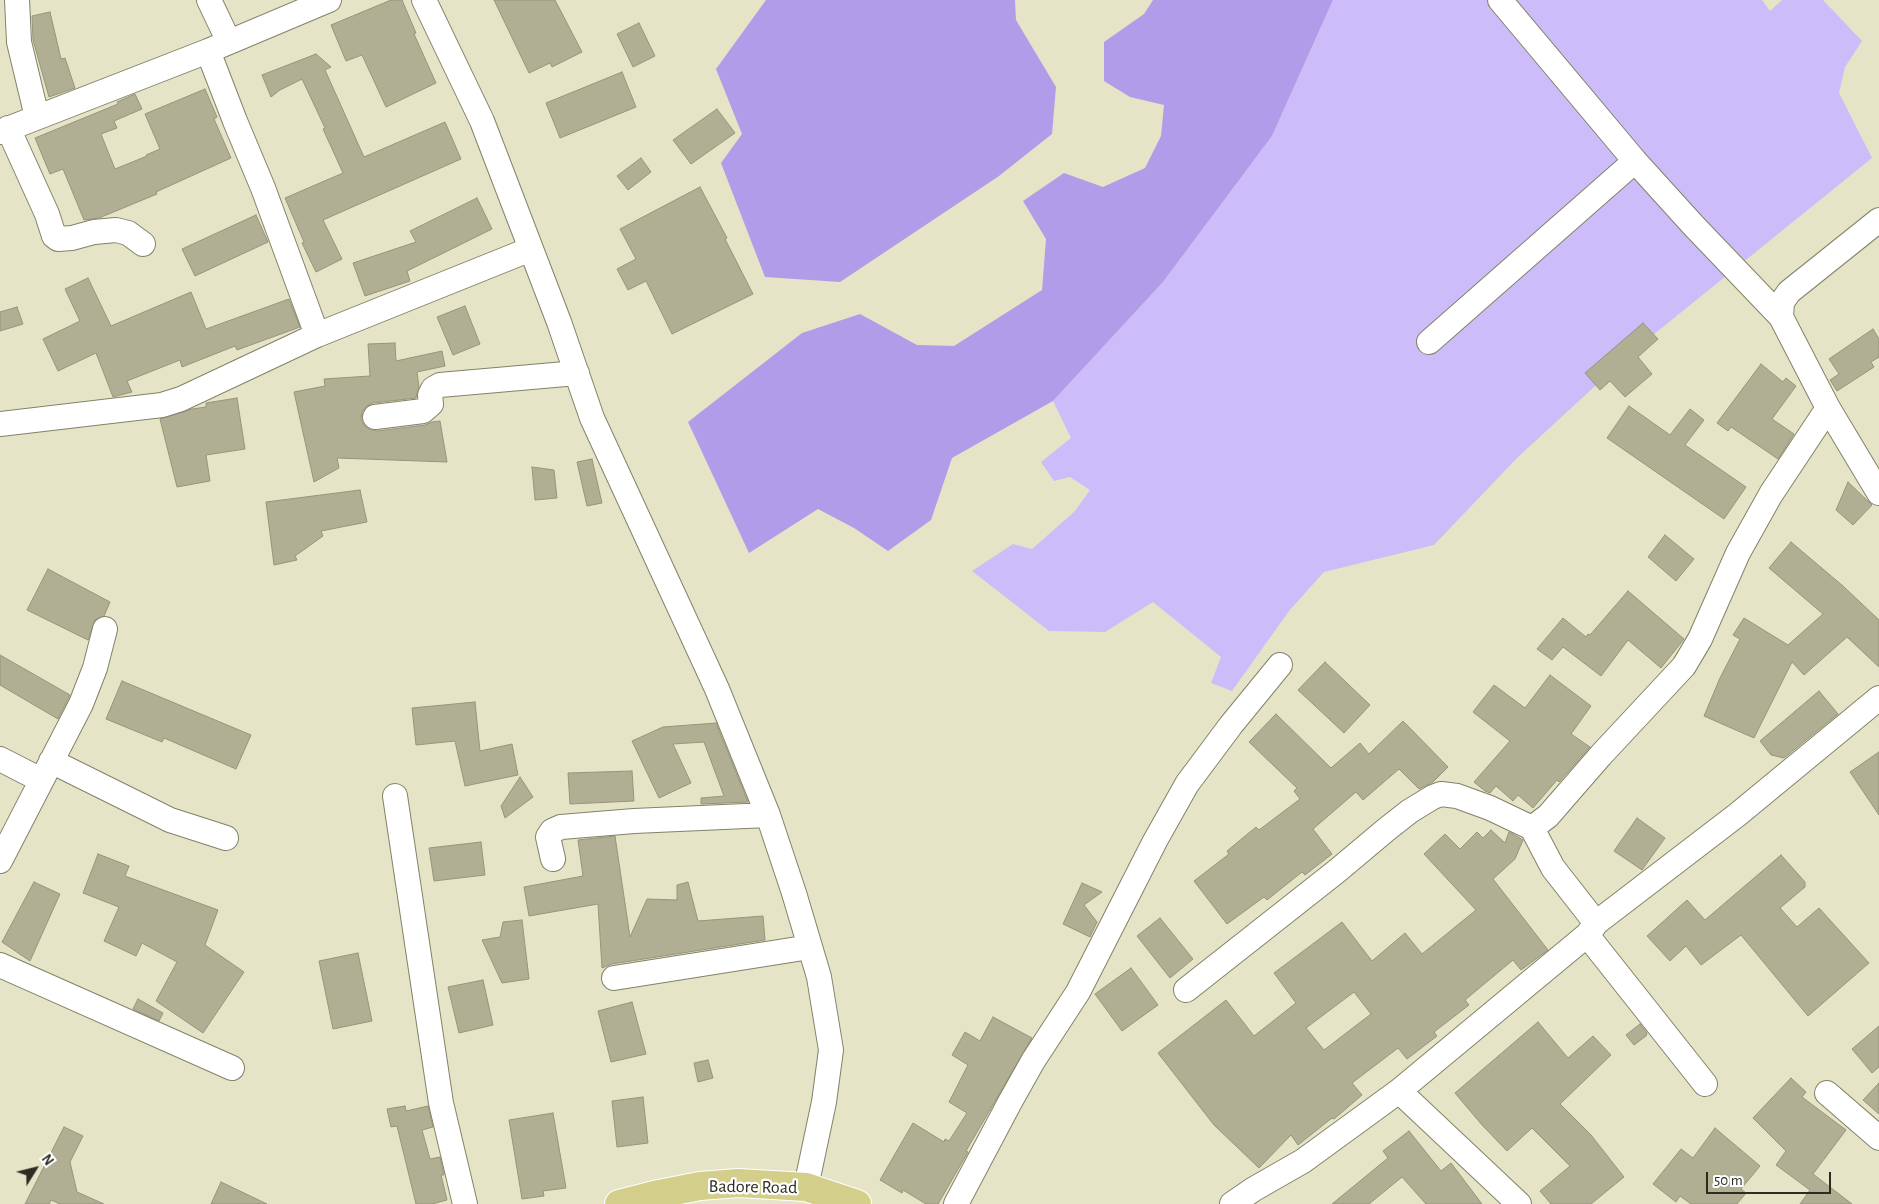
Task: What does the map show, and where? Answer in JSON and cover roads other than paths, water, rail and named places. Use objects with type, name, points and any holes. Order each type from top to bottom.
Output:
[{"type":"main road","name":"Badore Road","points":[[618,1204],[700,1186],[764,1184],[806,1187],[858,1204]]},
{"type":"street","points":[[17,0],[19,42],[37,117]]},
{"type":"street","points":[[209,0],[234,121],[263,188],[317,335]]},
{"type":"street","points":[[143,244],[128,233],[116,230],[94,232],[72,238],[58,239],[54,236],[47,214],[4,130],[329,0]]},
{"type":"street","points":[[424,0],[482,121],[577,373],[592,418],[718,689],[768,815],[819,977],[831,1050],[824,1102],[806,1187]]},
{"type":"street","points":[[1500,0],[1635,161],[1693,226],[1781,316],[1828,408],[1879,493]]},
{"type":"street","points":[[1429,342],[1635,161]]},
{"type":"street","points":[[1781,316],[1782,302],[1789,292],[1879,220]]},
{"type":"street","points":[[0,424],[162,405],[180,399],[317,335],[531,249]]},
{"type":"street","points":[[375,417],[423,411],[431,404],[430,395],[433,389],[440,385],[577,373]]},
{"type":"street","points":[[1532,828],[1548,816],[1601,755],[1684,666],[1700,639],[1738,553],[1767,501],[1828,408]]},
{"type":"street","points":[[0,862],[81,704],[95,668],[106,629]]},
{"type":"street","points":[[956,1204],[1033,1061],[1078,992],[1155,841],[1187,784],[1231,725],[1280,665]]},
{"type":"street","points":[[1232,1204],[1260,1197],[1303,1161],[1398,1091],[1592,929],[1737,815],[1879,698]]},
{"type":"street","points":[[0,759],[46,771],[170,820],[226,838]]},
{"type":"street","points":[[1186,990],[1410,811],[1441,794],[1457,796],[1490,808],[1532,828],[1554,868],[1592,929],[1705,1084]]},
{"type":"street","points":[[396,796],[441,1103],[465,1204]]},
{"type":"street","points":[[553,859],[548,837],[552,831],[561,826],[768,815]]},
{"type":"street","points":[[614,978],[810,947]]},
{"type":"street","points":[[0,965],[232,1068]]},
{"type":"street","points":[[1398,1091],[1519,1204]]},
{"type":"street","points":[[1826,1093],[1879,1138]]}]
